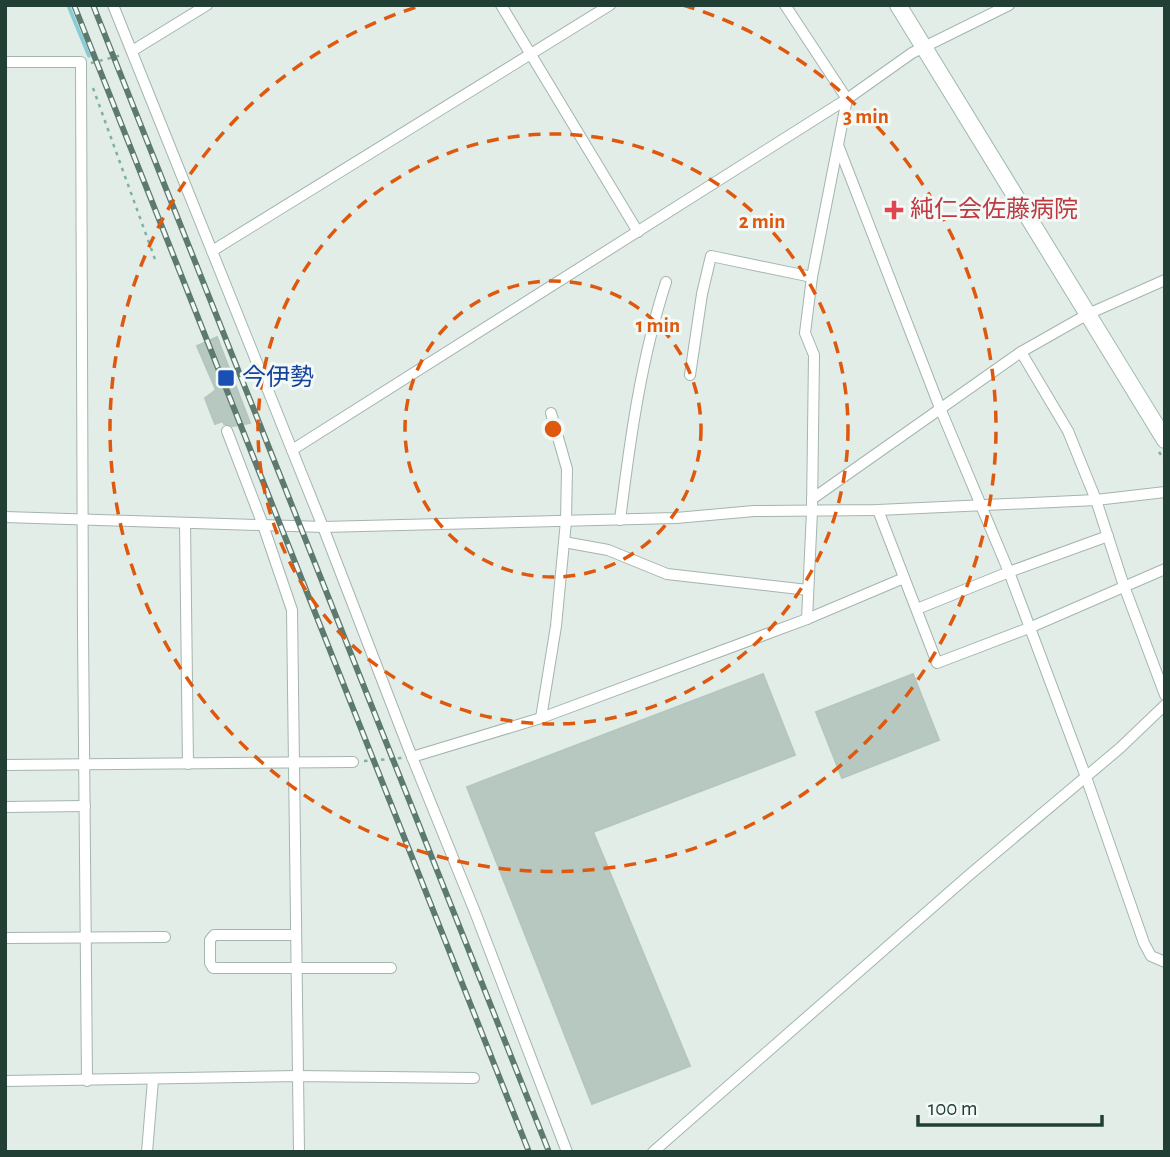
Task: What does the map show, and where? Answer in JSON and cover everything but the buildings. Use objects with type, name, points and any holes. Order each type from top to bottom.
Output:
[{"type":"main road","points":[[898,5],[1165,440]]},
{"type":"street","points":[[113,5],[323,527],[567,1152]]},
{"type":"street","points":[[132,51],[206,5]]},
{"type":"street","points":[[501,5],[638,232]]},
{"type":"street","points":[[212,251],[610,5]]},
{"type":"street","points":[[785,5],[847,100],[812,277],[805,333],[814,355],[807,619]]},
{"type":"street","points":[[976,5],[978,19]]},
{"type":"street","points":[[292,450],[448,349],[847,100],[923,47],[1009,5]]},
{"type":"street","points":[[5,62],[81,62],[83,65],[87,1081]]},
{"type":"street","points":[[838,145],[940,408],[1009,572],[1086,776],[1144,943],[1151,956],[1165,962]]},
{"type":"street","points":[[690,375],[702,294],[711,256],[812,277]]},
{"type":"street","points":[[812,505],[940,408],[1021,352],[1088,314],[1165,280]]},
{"type":"street","points":[[620,520],[627,459],[650,332],[666,282]]},
{"type":"street","points":[[1021,352],[1068,431],[1096,500],[1124,586],[1165,695]]},
{"type":"street","points":[[541,718],[556,626],[566,521],[567,469],[551,412]]},
{"type":"street","points":[[227,431],[292,610],[299,1152]]},
{"type":"street","points":[[5,517],[323,527],[676,518],[812,505],[878,509],[1096,500],[1165,492]]},
{"type":"street","points":[[878,509],[937,663],[1029,628],[1165,569]]},
{"type":"street","points":[[185,523],[188,764]]},
{"type":"street","points":[[917,609],[1108,536]]},
{"type":"street","points":[[564,542],[608,550],[667,574],[808,590]]},
{"type":"street","points":[[412,757],[541,718],[807,619],[904,578]]},
{"type":"street","points":[[653,1152],[1165,705]]},
{"type":"street","points":[[5,765],[354,762]]},
{"type":"street","points":[[5,807],[85,806]]},
{"type":"street","points":[[296,935],[214,935],[210,940],[210,963],[213,968],[391,968]]},
{"type":"street","points":[[5,938],[165,936]]},
{"type":"street","points":[[5,1081],[298,1076],[474,1078]]},
{"type":"street","points":[[147,1152],[153,1080]]},
{"type":"path","points":[[132,51],[83,65],[156,262]]},
{"type":"path","points":[[354,762],[412,757]]},
{"type":"waterway","points":[[68,5],[89,56]]},
{"type":"railway","points":[[74,5],[529,1152]]},
{"type":"railway","points":[[93,5],[549,1152]]},
{"type":"place","name":"純仁会佐藤病院","points":[[894,210]]},
{"type":"place","name":"今伊勢","points":[[226,378]]}]
